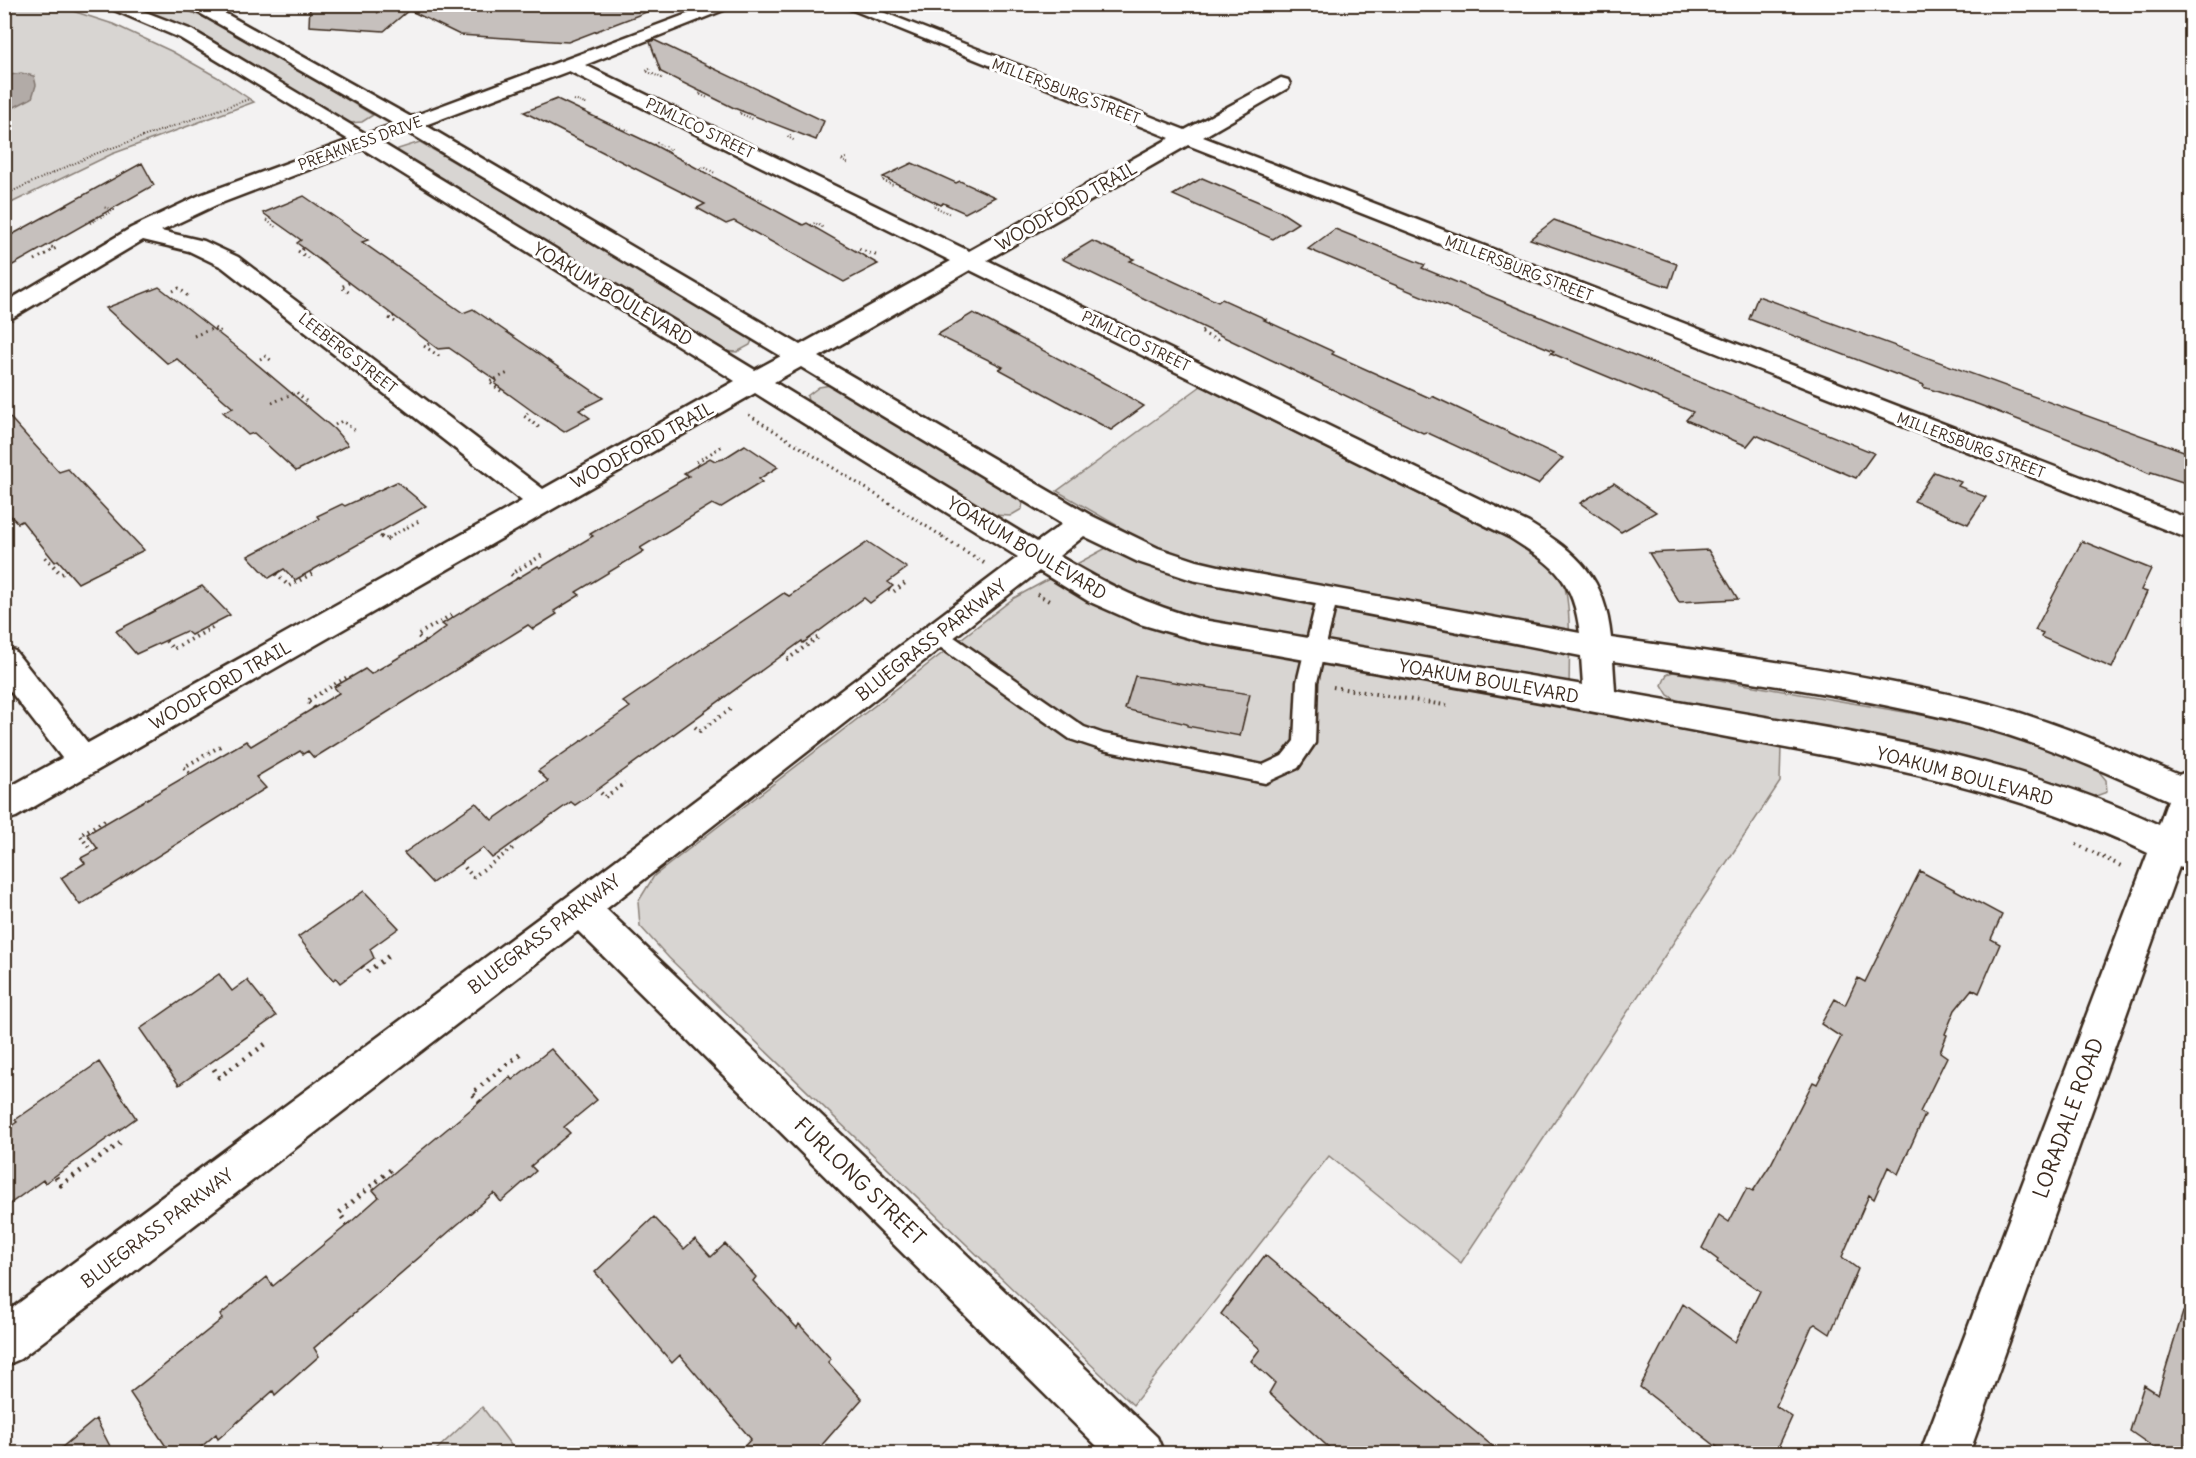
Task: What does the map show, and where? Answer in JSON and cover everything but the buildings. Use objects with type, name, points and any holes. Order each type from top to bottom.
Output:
[{"type":"street","name":"YOAKUM BOULEVARD","points":[[108,4],[186,34],[756,381],[1099,594],[1151,616],[1203,631],[1600,700],[1898,756],[2018,786],[2111,818],[2180,851]]},
{"type":"street","points":[[192,4],[256,37],[410,124],[1082,523],[1148,555],[1192,570],[1327,598],[1595,647],[1800,677],[1976,713],[2084,749],[2190,790]]},
{"type":"street","name":"PREAKNESS DRIVE","points":[[4,313],[139,233],[208,200],[731,4]]},
{"type":"street","name":"MILLERSBURG STREET","points":[[846,4],[2192,531]]},
{"type":"street","name":"PIMLICO STREET","points":[[571,65],[1519,530],[1555,553],[1574,571],[1589,599],[1594,623],[1600,700]]},
{"type":"street","name":"WOODFORD TRAIL","points":[[4,807],[1281,84]]},
{"type":"street","name":"LEEBERG STREET","points":[[139,233],[196,246],[230,262],[542,502]]},
{"type":"street","name":"BLUEGRASS PARKWAY","points":[[4,1343],[579,908],[1082,523]]},
{"type":"street","points":[[4,659],[84,762]]},
{"type":"street","name":"LORADALE ROAD","points":[[1944,1454],[2180,851],[2190,790]]},
{"type":"street","name":"FURLONG STREET","points":[[579,908],[1140,1454]]},
{"type":"lane","points":[[937,635],[1077,733],[1103,742],[1265,774],[1290,762],[1304,743],[1308,682],[1327,598]]},
{"type":"path","points":[[429,11],[427,10],[443,4]]},
{"type":"path","points":[[377,13],[382,10],[399,10]]},
{"type":"path","points":[[650,69],[646,70],[662,78]]},
{"type":"path","points":[[703,92],[699,94],[708,98]]},
{"type":"path","points":[[4,195],[105,150],[254,98]]},
{"type":"path","points":[[574,100],[588,105]]},
{"type":"path","points":[[742,111],[739,113],[753,119]]},
{"type":"path","points":[[617,127],[629,130]]},
{"type":"path","points":[[791,135],[788,137],[795,141]]},
{"type":"path","points":[[654,144],[672,151]]},
{"type":"path","points":[[846,158],[841,160],[849,164]]},
{"type":"path","points":[[700,169],[704,167],[715,173]]},
{"type":"path","points":[[886,178],[882,180],[892,185]]},
{"type":"path","points":[[747,195],[750,194],[763,200]]},
{"type":"path","points":[[937,204],[933,206],[950,214]]},
{"type":"path","points":[[90,223],[114,210],[103,207]]},
{"type":"path","points":[[270,218],[266,220],[277,228]]},
{"type":"path","points":[[811,225],[814,223],[824,228]]},
{"type":"path","points":[[35,260],[56,248],[51,247]]},
{"type":"path","points":[[859,249],[862,248],[878,256]]},
{"type":"path","points":[[303,249],[298,251],[308,258]]},
{"type":"path","points":[[350,283],[341,287],[350,293]]},
{"type":"path","points":[[173,291],[179,288],[190,298]]},
{"type":"path","points":[[394,316],[389,318],[397,323]]},
{"type":"path","points":[[194,336],[214,328],[223,333]]},
{"type":"path","points":[[1203,330],[1200,332],[1219,341]]},
{"type":"path","points":[[429,344],[424,346],[441,358]]},
{"type":"path","points":[[260,359],[266,356],[273,362]]},
{"type":"path","points":[[501,391],[489,382],[508,372]]},
{"type":"path","points":[[272,403],[296,392],[306,401]]},
{"type":"path","points":[[745,412],[991,567]]},
{"type":"path","points":[[528,413],[524,416],[540,428]]},
{"type":"path","points":[[335,425],[342,422],[357,432]]},
{"type":"path","points":[[698,465],[694,463],[724,445]]},
{"type":"path","points":[[380,536],[385,540],[419,521]]},
{"type":"path","points":[[4,528],[10,535]]},
{"type":"path","points":[[517,579],[511,574],[544,554]]},
{"type":"path","points":[[45,557],[61,574],[68,571]]},
{"type":"path","points":[[276,573],[289,586],[313,573]]},
{"type":"path","points":[[889,589],[893,592],[908,581]]},
{"type":"path","points":[[424,642],[417,635],[454,612]]},
{"type":"path","points":[[166,641],[173,649],[214,627]]},
{"type":"path","points":[[783,654],[788,659],[820,636]]},
{"type":"path","points":[[314,708],[307,701],[349,676]]},
{"type":"path","points":[[1323,686],[1460,708]]},
{"type":"path","points":[[695,727],[700,731],[732,708]]},
{"type":"path","points":[[189,773],[184,767],[224,744]]},
{"type":"path","points":[[601,793],[605,797],[625,783]]},
{"type":"path","points":[[92,852],[80,835],[105,820]]},
{"type":"path","points":[[2075,843],[2124,867]]},
{"type":"path","points":[[461,863],[474,877],[516,846]]},
{"type":"path","points":[[362,966],[367,972],[393,953]]},
{"type":"path","points":[[214,1069],[219,1077],[267,1042]]},
{"type":"path","points":[[480,1102],[472,1094],[520,1054]]},
{"type":"path","points":[[56,1177],[61,1185],[122,1142]]},
{"type":"path","points":[[348,1225],[339,1213],[394,1167]]},
{"type":"shaded area","points":[[5,5],[54,5],[113,24],[171,51],[217,77],[254,102],[112,154],[5,206]]},
{"type":"shaded area","points":[[129,5],[174,5],[222,25],[373,115],[362,122],[349,123],[210,39]]},
{"type":"shaded area","points":[[21,73],[34,76],[36,85],[32,98],[5,112],[5,76]]},
{"type":"shaded area","points":[[420,142],[749,336],[752,340],[750,345],[737,352],[723,351],[398,153],[398,149]]},
{"type":"shaded area","points":[[831,385],[1023,500],[1022,509],[1010,516],[994,515],[808,401],[807,396],[819,387]]},
{"type":"shaded area","points":[[1201,386],[1513,541],[1551,567],[1561,578],[1568,603],[1569,708],[1781,747],[1780,782],[1461,1263],[1329,1156],[1133,1405],[669,958],[640,926],[638,902],[654,876],[1014,598],[1132,534],[1057,491]]},
{"type":"shaded area","points":[[1673,672],[1933,717],[2009,736],[2076,758],[2096,768],[2106,780],[2107,792],[2093,797],[1960,756],[1681,703],[1668,695],[1662,685],[1667,674]]},
{"type":"shaded area","points":[[482,1407],[517,1453],[433,1453]]}]
